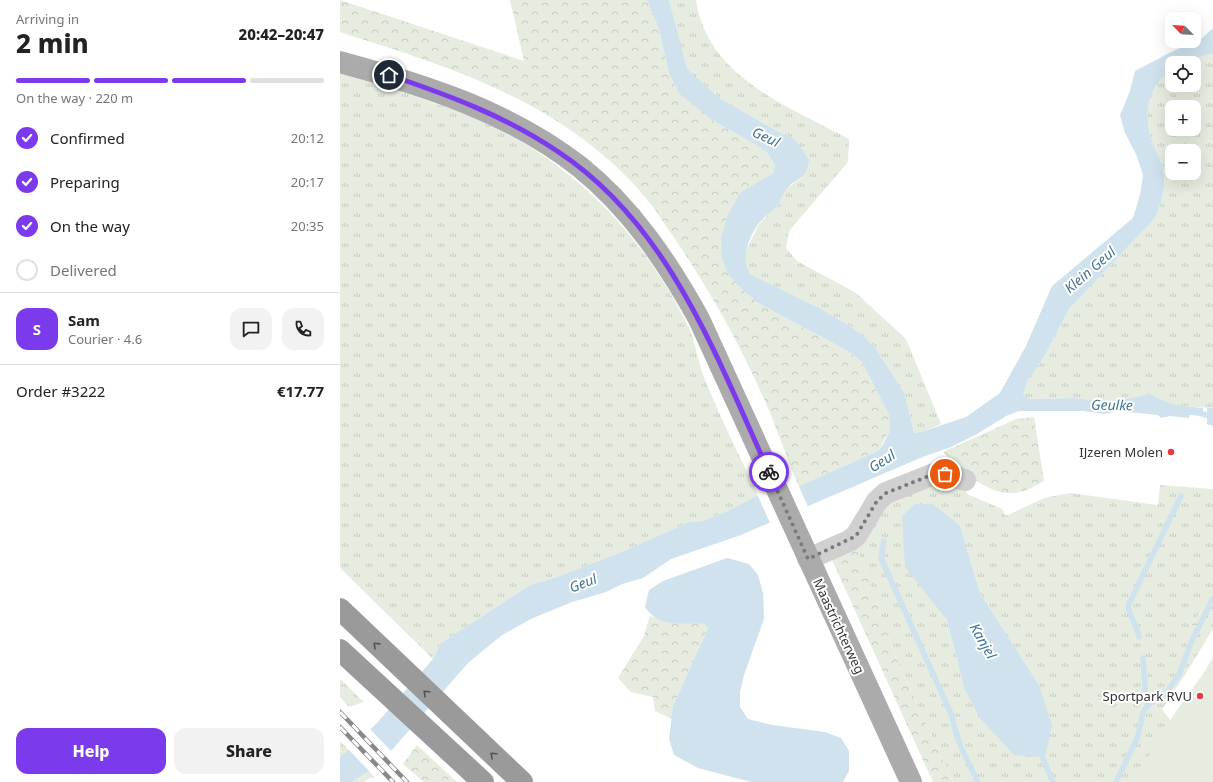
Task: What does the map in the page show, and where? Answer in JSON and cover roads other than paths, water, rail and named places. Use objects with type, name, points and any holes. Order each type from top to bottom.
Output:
[{"type":"highway","points":[[340,609],[404,672],[522,782]]},
{"type":"highway","points":[[340,650],[483,782]]},
{"type":"main road","name":"Maastrichterweg","points":[[340,62],[389,75],[443,93],[497,116],[558,151],[581,168],[602,187],[650,240],[699,319],[911,782]]},
{"type":"street","points":[[808,559],[856,536],[877,501],[886,493],[934,474],[945,474],[965,480]]},
{"type":"water","points":[[647,0],[669,0],[687,69],[718,97],[775,130],[795,139],[809,160],[803,176],[790,186],[777,206],[759,223],[752,235],[747,248],[747,268],[750,274],[823,310],[864,336],[876,349],[905,394],[914,433],[966,417],[1000,393],[1026,346],[1052,286],[1133,218],[1140,195],[1143,175],[1136,154],[1125,133],[1120,115],[1130,91],[1135,71],[1180,48],[1201,48],[1201,39],[1213,28],[1213,54],[1201,56],[1165,56],[1165,75],[1158,82],[1150,98],[1148,125],[1164,175],[1163,193],[1156,217],[1069,309],[1044,357],[1027,382],[1023,394],[1029,399],[1074,398],[1110,402],[1151,394],[1170,403],[1203,408],[1203,416],[1189,415],[1189,418],[1170,416],[1161,418],[1158,415],[1118,411],[1105,414],[1083,411],[1019,411],[1006,416],[977,434],[951,447],[920,458],[741,535],[671,559],[643,578],[622,584],[606,592],[572,602],[533,618],[502,635],[468,663],[391,751],[369,771],[353,782],[340,782],[340,757],[376,724],[433,659],[441,643],[530,585],[554,578],[624,551],[689,522],[703,521],[728,511],[758,495],[799,486],[878,451],[884,443],[890,430],[889,415],[862,362],[848,351],[758,303],[729,275],[722,258],[721,238],[728,214],[740,193],[773,173],[775,165],[765,150],[712,120],[679,93],[669,73],[659,29]]},
{"type":"water","points":[[1207,408],[1213,408],[1213,426],[1207,424]]},
{"type":"water","points":[[915,504],[933,504],[960,526],[980,593],[1039,685],[1052,725],[1046,754],[1034,757],[1014,755],[980,718],[964,688],[947,620],[905,567],[902,516]]},
{"type":"water","points":[[727,558],[749,564],[758,575],[763,593],[764,619],[744,675],[740,692],[740,707],[748,719],[772,725],[825,732],[841,738],[849,751],[849,771],[843,782],[751,782],[698,768],[674,755],[669,739],[673,706],[708,628],[704,624],[679,624],[664,622],[657,619],[645,607],[649,590],[663,581]]},
{"type":"waterway","name":"Geulke","points":[[1196,412],[1213,417]]},
{"type":"waterway","points":[[1139,637],[1128,606],[1181,496]]},
{"type":"waterway","name":"Kanjel","points":[[884,541],[881,558],[952,716],[959,742],[978,782]]},
{"type":"waterway","name":"Kanjel","points":[[1116,782],[1138,736],[1143,712],[1148,705],[1166,693],[1179,675],[1191,643],[1213,598]]},
{"type":"waterway","points":[[1143,658],[1146,700],[1148,705]]},
{"type":"waterway","name":"Kanjel","points":[[1039,749],[1053,782]]},
{"type":"railway","points":[[340,712],[407,782]]},
{"type":"railway","points":[[340,727],[393,782]]},
{"type":"place","name":"IJzeren Molen","points":[[1171,452]]},
{"type":"place","name":"Sportpark RVU","points":[[1200,696]]},
{"type":"water label","name":"Geul","points":[[766,137]]},
{"type":"water label","name":"Klein Geul","points":[[1090,270]]},
{"type":"water label","name":"Geul","points":[[882,461]]},
{"type":"water label","name":"Geul","points":[[583,583]]}]
